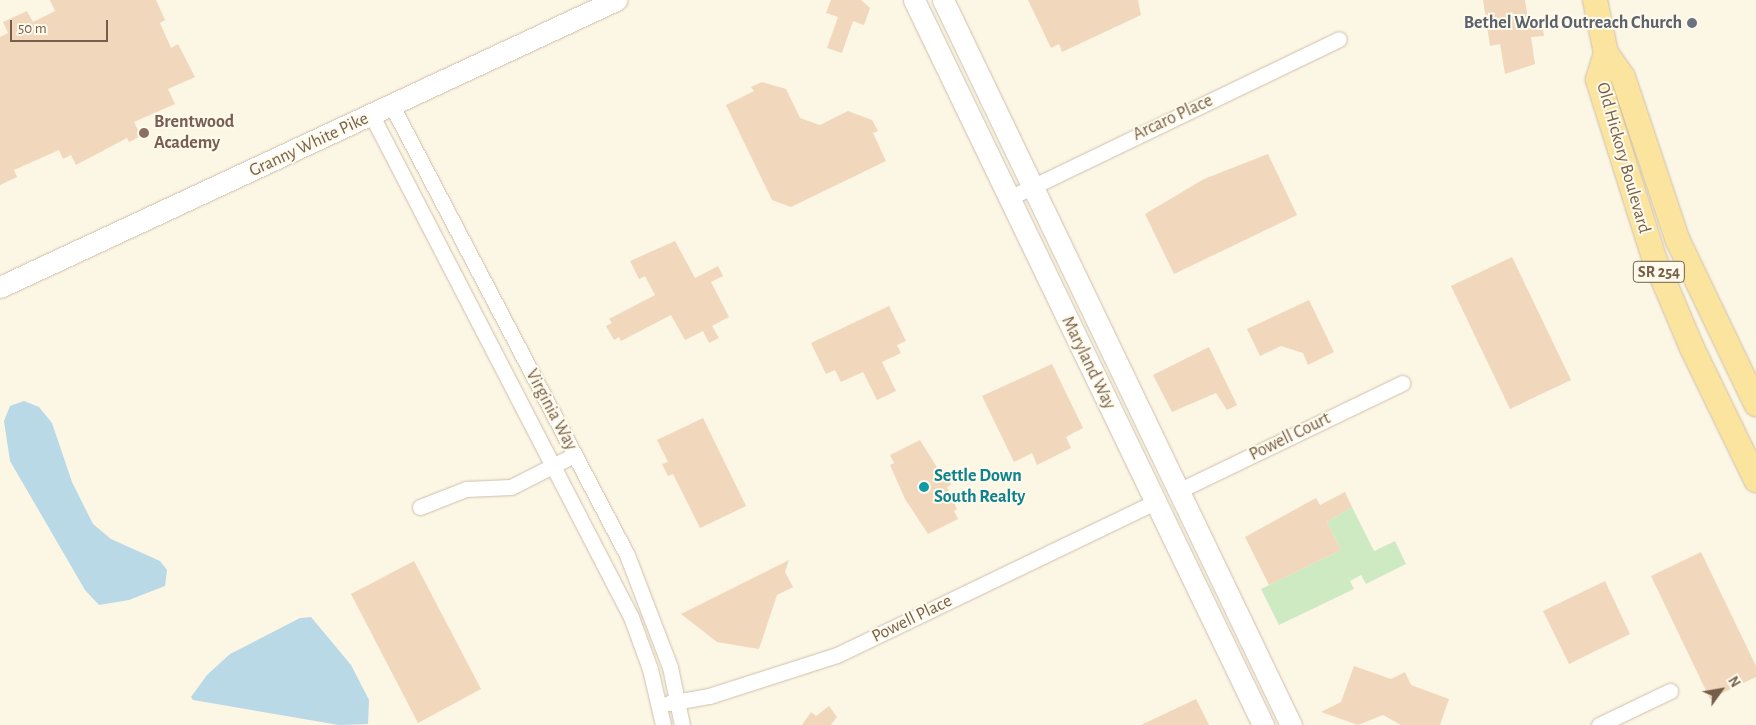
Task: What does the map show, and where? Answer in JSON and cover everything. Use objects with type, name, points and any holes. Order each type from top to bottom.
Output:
[{"type":"main road","name":"Granny White Pike","points":[[0,287],[372,116],[616,0]]},
{"type":"main road","name":"Maryland Way","points":[[914,0],[1263,725]]},
{"type":"main road","name":"Maryland Way","points":[[943,0],[1291,725]]},
{"type":"main road","name":"Old Hickory Boulevard","points":[[1595,0],[1606,53],[1623,77],[1681,247],[1756,404]]},
{"type":"main road","name":"Old Hickory Boulevard","points":[[1606,53],[1598,80],[1650,249],[1692,348],[1756,480]]},
{"type":"main road","points":[[1155,502],[1178,491]]},
{"type":"street","name":"Arcaro Place","points":[[1009,198],[1032,185],[1339,40]]},
{"type":"street","name":"Virginia Way","points":[[392,106],[627,555],[651,611],[678,702],[682,725]]},
{"type":"street","name":"Virginia Way","points":[[372,116],[631,616],[663,725]]},
{"type":"street","name":"Powell Court","points":[[1178,491],[1402,384]]},
{"type":"street","points":[[420,507],[466,489],[511,487],[574,454]]},
{"type":"street","name":"Powell Place","points":[[658,705],[678,702],[837,655],[1155,502]]},
{"type":"street","points":[[1599,725],[1670,691]]},
{"type":"green space","points":[[1352,507],[1374,551],[1395,541],[1406,564],[1366,584],[1361,575],[1350,581],[1354,589],[1279,625],[1261,589],[1341,550],[1327,522]]},
{"type":"water","points":[[24,401],[39,407],[52,423],[72,482],[93,524],[111,539],[160,561],[167,570],[165,586],[129,600],[99,605],[85,590],[10,461],[4,421],[10,406]]},
{"type":"water","points":[[311,617],[351,665],[369,700],[368,724],[339,725],[193,700],[191,697],[207,675],[230,654],[300,618]]},
{"type":"building","points":[[50,0],[156,0],[165,20],[160,23],[171,48],[178,44],[195,77],[168,89],[175,104],[134,122],[141,136],[129,142],[127,138],[76,165],[71,155],[63,159],[59,150],[14,170],[17,177],[0,185],[0,37],[8,33],[3,22],[27,11],[33,22],[55,11]]},
{"type":"building","points":[[831,0],[861,0],[870,8],[864,25],[853,21],[842,53],[827,48],[838,17],[826,13]]},
{"type":"building","points":[[1028,0],[1138,0],[1141,15],[1062,52],[1059,44],[1051,48]]},
{"type":"building","points":[[1483,0],[1525,0],[1528,19],[1541,18],[1544,36],[1531,37],[1535,64],[1505,74],[1500,44],[1490,46]]},
{"type":"building","points":[[762,82],[786,89],[800,118],[820,125],[848,111],[872,120],[878,131],[873,133],[886,161],[791,207],[772,200],[726,105],[754,91],[751,87]]},
{"type":"building","points":[[1268,154],[1297,215],[1174,274],[1145,214],[1204,179]]},
{"type":"building","points":[[675,241],[695,278],[718,266],[723,276],[711,282],[729,317],[712,326],[719,338],[709,343],[703,331],[685,340],[671,315],[621,341],[619,337],[614,340],[606,326],[612,323],[609,319],[655,295],[645,276],[639,279],[630,261]]},
{"type":"building","points":[[1512,257],[1571,380],[1510,409],[1451,286]]},
{"type":"building","points":[[1309,300],[1334,352],[1308,365],[1303,353],[1281,346],[1260,356],[1247,329]]},
{"type":"building","points":[[889,306],[906,341],[897,345],[901,353],[882,362],[896,391],[877,400],[863,372],[841,382],[835,370],[826,374],[811,343]]},
{"type":"building","points":[[1209,347],[1237,405],[1227,410],[1216,393],[1172,412],[1153,375]]},
{"type":"building","points":[[1052,364],[1083,428],[1066,437],[1071,448],[1037,465],[1032,453],[1014,462],[982,396]]},
{"type":"building","points":[[703,418],[746,506],[700,528],[673,474],[668,476],[662,464],[668,462],[657,440]]},
{"type":"building","name":"Settle Down South Realty","points":[[920,440],[938,469],[942,467],[948,475],[951,485],[947,487],[957,509],[954,511],[958,519],[928,534],[905,499],[890,465],[894,463],[890,455]]},
{"type":"building","points":[[1345,492],[1352,507],[1327,522],[1341,550],[1269,585],[1245,537],[1316,498],[1320,505]]},
{"type":"building","points":[[1701,552],[1756,666],[1756,677],[1710,699],[1651,576]]},
{"type":"building","points":[[789,560],[785,572],[793,587],[777,595],[759,649],[717,642],[681,614]]},
{"type":"building","points":[[414,561],[481,689],[418,723],[351,594]]},
{"type":"building","points":[[1605,581],[1630,634],[1569,664],[1543,611]]},
{"type":"building","points":[[1354,666],[1391,679],[1405,672],[1411,685],[1449,699],[1440,725],[1401,725],[1383,715],[1358,725],[1321,712],[1341,702]]},
{"type":"building","points":[[1196,699],[1209,725],[1141,725]]},
{"type":"building","points":[[829,706],[837,717],[831,725],[802,725],[811,712],[816,716]]},
{"type":"place","name":"Bethel World Outreach Church","points":[[1692,23]]},
{"type":"place","name":"Brentwood Academy","points":[[144,133]]},
{"type":"place","name":"Settle Down South Realty","points":[[924,487]]}]
